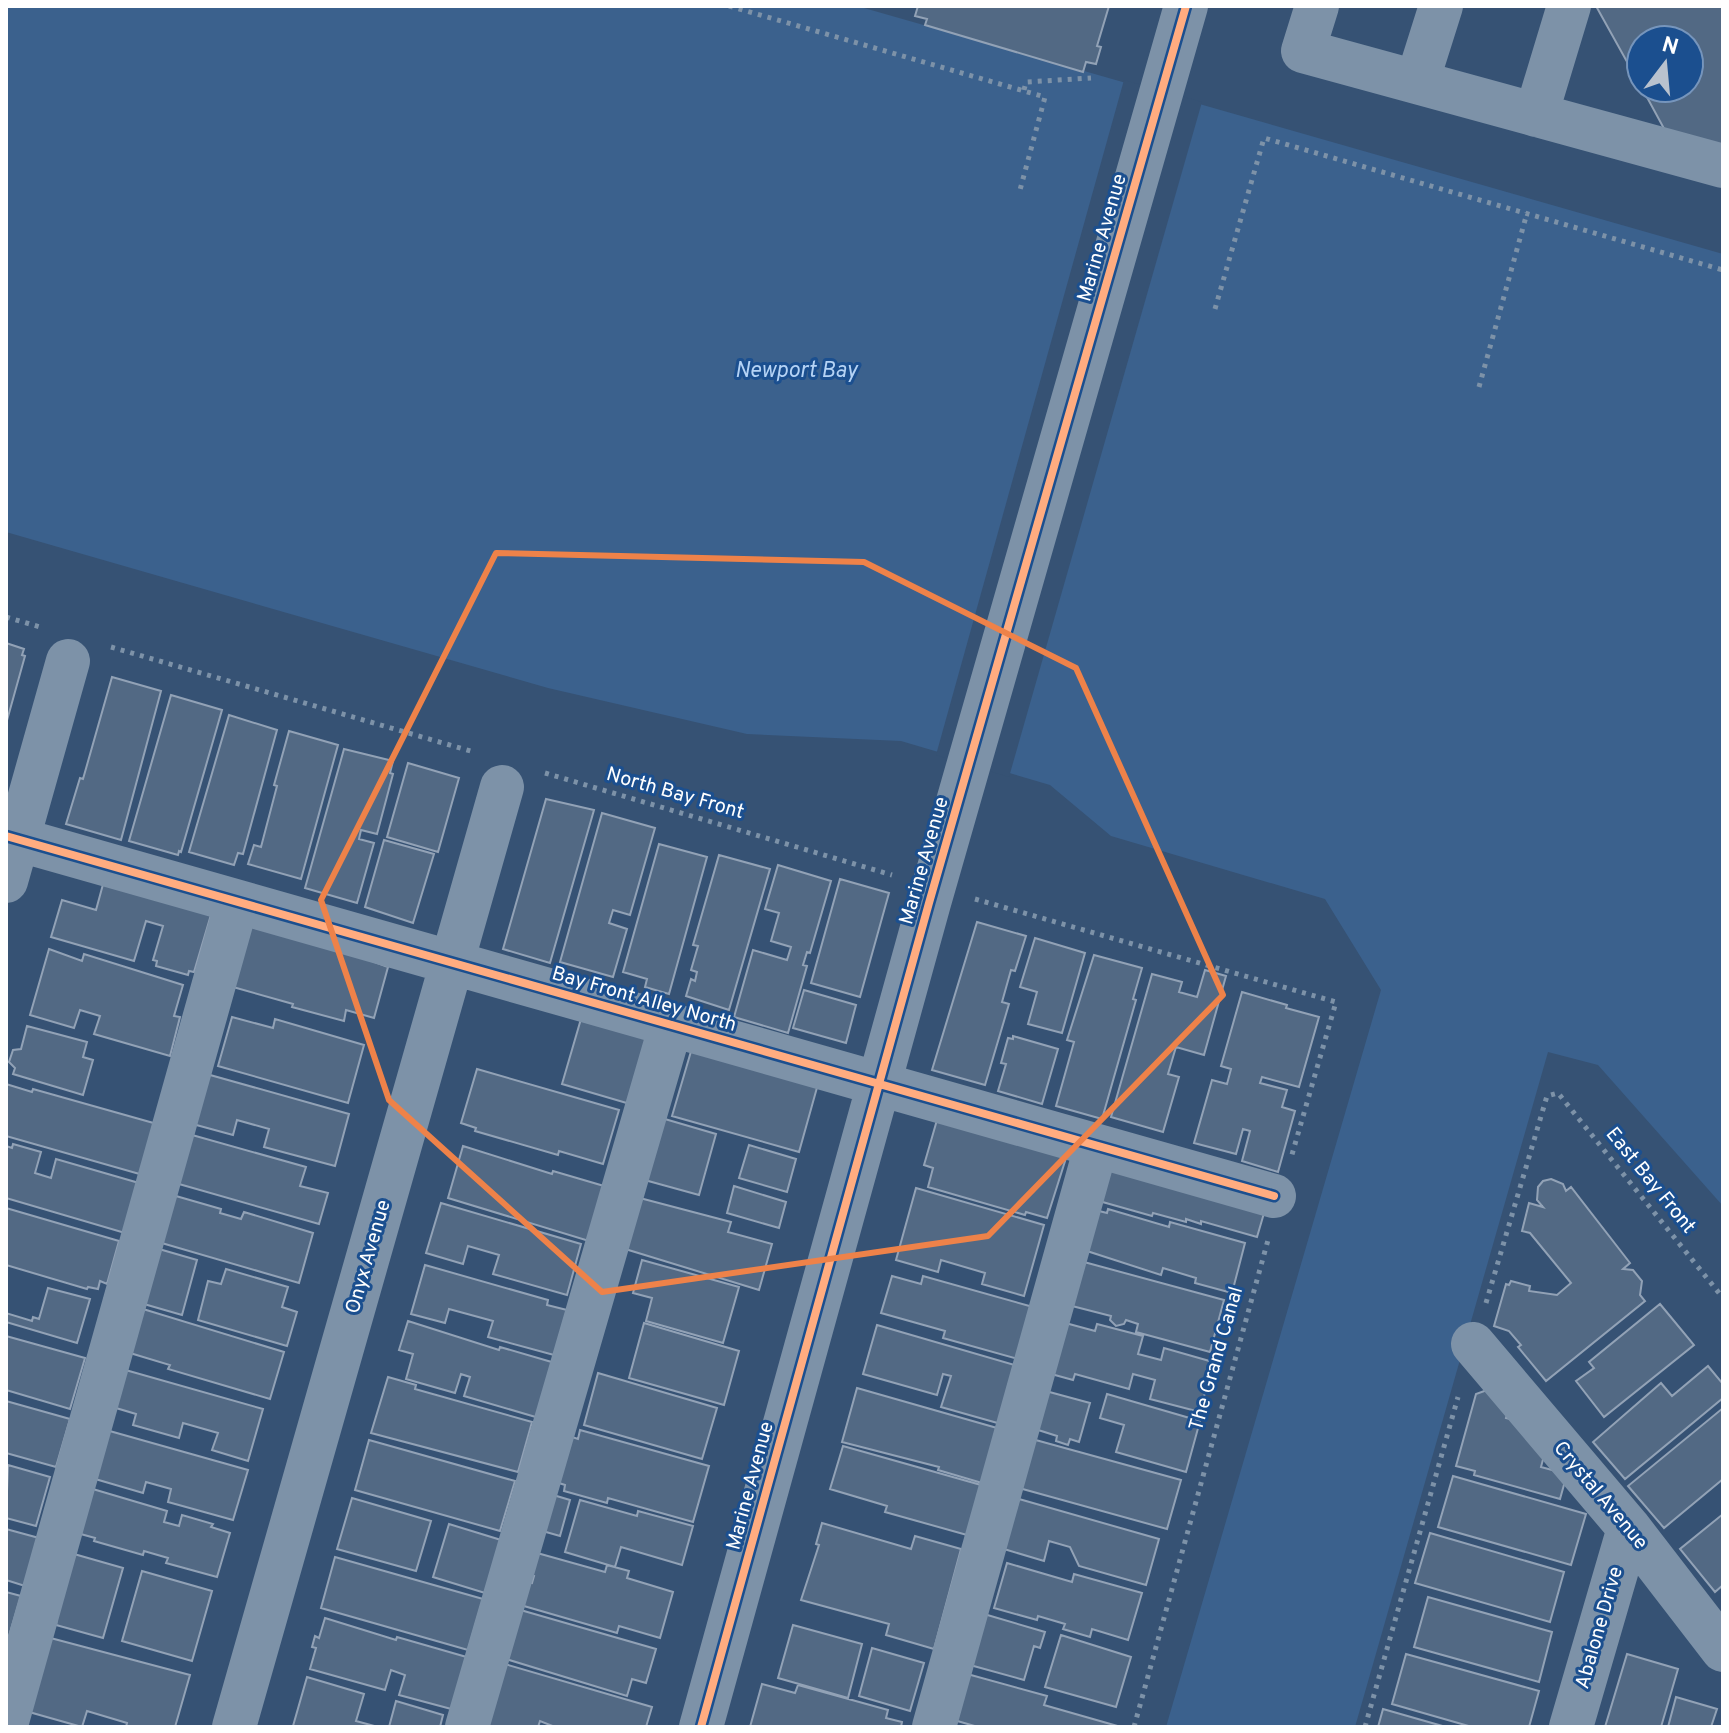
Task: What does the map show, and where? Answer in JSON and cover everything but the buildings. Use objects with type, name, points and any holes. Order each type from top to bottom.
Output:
[{"type":"street","name":"Marine Avenue","points":[[701,1727],[932,892],[1186,6]]},
{"type":"street","points":[[1317,6],[1303,51],[1723,166]]},
{"type":"street","points":[[1417,82],[1441,6]]},
{"type":"street","points":[[1536,115],[1569,6]]},
{"type":"street","points":[[6,881],[12,837],[74,645]]},
{"type":"street","name":"Onyx Avenue","points":[[234,1727],[454,962],[493,771]]},
{"type":"street","name":"Bay Front Alley North","points":[[12,837],[1277,1199]]},
{"type":"street","points":[[6,1725],[237,902]]},
{"type":"street","points":[[467,1727],[671,1025]]},
{"type":"street","points":[[934,1727],[1096,1147]]},
{"type":"street","name":"Crystal Avenue","points":[[1473,1344],[1629,1528],[1723,1650]]},
{"type":"street","name":"Abalone Drive","points":[[1571,1727],[1629,1528]]},
{"type":"path","points":[[729,6],[1045,97],[1020,190]]},
{"type":"path","points":[[1024,90],[1026,82],[1091,78]]},
{"type":"path","points":[[1215,309],[1264,138],[1723,270]]},
{"type":"path","points":[[1479,387],[1527,213]]},
{"type":"path","points":[[6,617],[74,645],[493,771]]},
{"type":"path","points":[[1365,1727],[1473,1344]]},
{"type":"highlighted area","points":[[496,553],[864,562],[1076,668],[1223,995],[988,1236],[602,1292],[389,1100],[321,900]]},
{"type":"water","name":"Newport Bay","points":[[6,6],[857,6],[1723,254],[1723,1206],[1598,1065],[1548,1052],[1355,1727],[1166,1727],[1381,990],[1325,899],[1111,836],[1050,785],[901,741],[747,734],[548,688],[6,532]]},
{"type":"pier","points":[[1124,80],[1202,102],[1009,777],[936,755]]},
{"type":"cycle path","points":[[701,1727],[929,903],[1186,6]]},
{"type":"cycle path","points":[[6,836],[1274,1196]]}]
